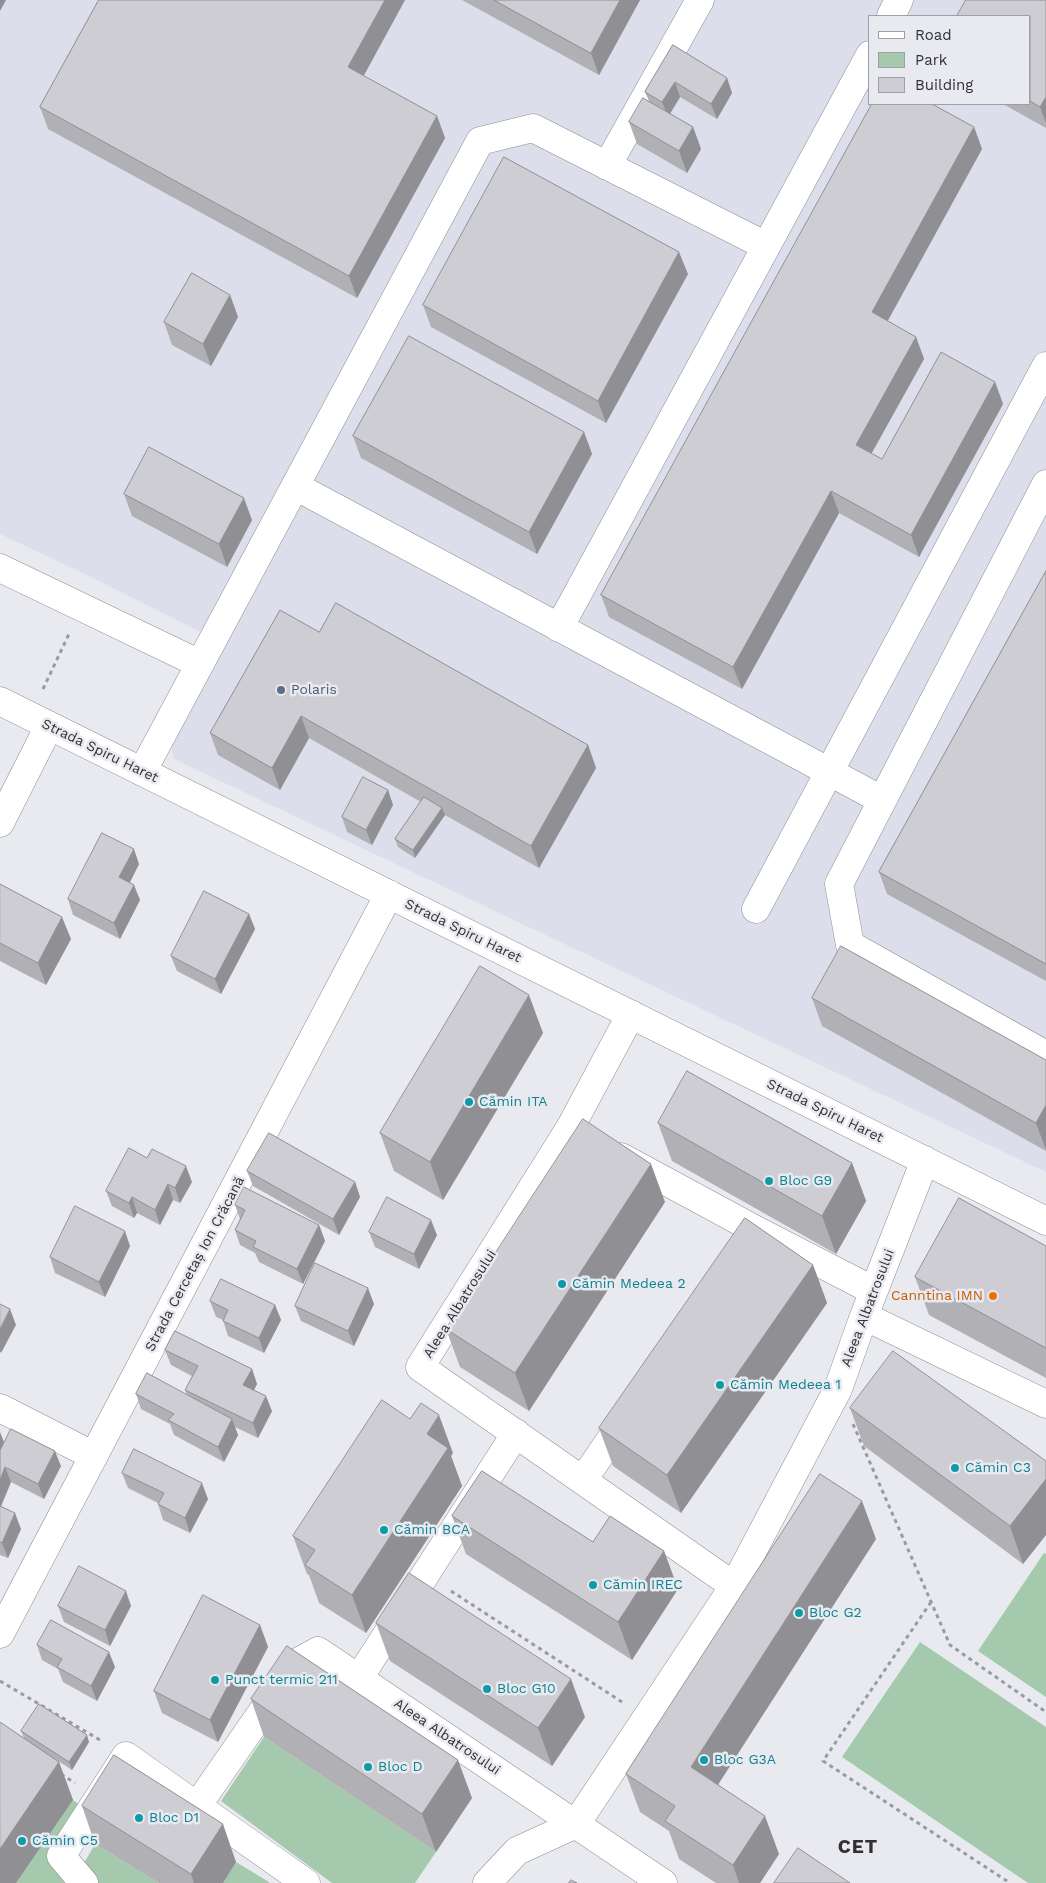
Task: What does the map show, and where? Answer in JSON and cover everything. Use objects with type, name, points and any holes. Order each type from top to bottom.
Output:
[{"type":"street","points":[[607,166],[700,0]]},
{"type":"street","points":[[892,15],[899,0]]},
{"type":"street","points":[[559,628],[868,59]]},
{"type":"street","points":[[142,772],[480,142],[533,128],[766,246]]},
{"type":"street","points":[[756,909],[1046,366]]},
{"type":"street","points":[[1046,484],[839,884],[850,945],[1046,1055]]},
{"type":"street","points":[[295,486],[882,800]]},
{"type":"street","points":[[0,568],[200,664]]},
{"type":"street","name":"Strada Spiru Haret","points":[[0,701],[1046,1221]]},
{"type":"street","points":[[0,823],[40,721]]},
{"type":"street","name":"Strada Cercetaș Ion Crăcană","points":[[0,1634],[389,894]]},
{"type":"street","name":"Aleea Albatrosului","points":[[631,1014],[570,1128],[420,1367],[734,1586]]},
{"type":"street","points":[[570,1128],[756,1230],[874,1291]]},
{"type":"street","name":"Aleea Albatrosului","points":[[576,1824],[734,1586],[838,1389],[864,1316],[925,1160]]},
{"type":"street","points":[[739,1254],[756,1230]]},
{"type":"street","points":[[864,1316],[1046,1404]]},
{"type":"street","points":[[583,1480],[639,1399]]},
{"type":"street","points":[[0,1408],[94,1456]]},
{"type":"street","points":[[359,1678],[516,1433]]},
{"type":"street","name":"Aleea Albatrosului","points":[[198,1806],[296,1662],[318,1652],[664,1883]]},
{"type":"street","points":[[84,1883],[61,1856],[126,1756],[306,1883]]},
{"type":"street","points":[[487,1883],[517,1851],[576,1824]]},
{"type":"path","points":[[40,721],[82,607]]},
{"type":"path","points":[[838,1389],[950,1645],[1046,1712]]},
{"type":"path","points":[[425,1574],[646,1718]]},
{"type":"path","points":[[931,1602],[823,1761],[1010,1883]]},
{"type":"path","points":[[0,1680],[126,1756]]},
{"type":"path","points":[[58,1772],[98,1798]]},
{"type":"shaded area","points":[[0,0],[1046,0],[1046,1172],[174,759],[171,745],[224,644],[89,576],[0,534]]},
{"type":"green space","points":[[1044,1553],[1046,1554],[1046,1697],[978,1651]]},
{"type":"green space","points":[[920,1642],[1046,1727],[1046,1883],[1028,1883],[842,1757]]},
{"type":"green space","points":[[264,1737],[436,1852],[415,1883],[332,1883],[221,1801]]},
{"type":"green space","points":[[73,1800],[83,1807],[48,1861],[68,1883],[16,1883]]},
{"type":"green space","points":[[95,1844],[159,1883],[98,1883],[83,1865]]},
{"type":"green space","points":[[236,1862],[269,1882],[269,1883],[223,1883]]},
{"type":"building","points":[[99,0],[385,0],[348,67],[437,116],[349,276],[40,107]]},
{"type":"building","points":[[494,0],[620,0],[591,53]]},
{"type":"building","points":[[966,0],[1046,0],[1046,97],[1040,107],[1031,102],[1031,15],[958,15]]},
{"type":"building","points":[[673,45],[727,78],[711,104],[675,82],[662,102],[645,92]]},
{"type":"building","points":[[643,98],[693,127],[679,151],[629,122]]},
{"type":"building","points":[[871,105],[934,105],[974,127],[872,312],[916,337],[856,445],[882,459],[941,352],[995,382],[911,535],[831,491],[733,667],[601,595]]},
{"type":"building","points":[[504,157],[679,252],[598,401],[423,305]]},
{"type":"building","points":[[192,273],[230,295],[203,344],[164,322]]},
{"type":"building","points":[[409,336],[584,432],[529,532],[353,436]]},
{"type":"building","points":[[149,447],[244,498],[219,544],[124,494]]},
{"type":"building","points":[[1046,571],[1046,964],[879,872]]},
{"type":"building","points":[[336,603],[588,745],[531,846],[301,716],[272,768],[210,733],[280,610],[319,632]]},
{"type":"building","points":[[363,777],[388,790],[366,830],[342,817]]},
{"type":"building","points":[[424,797],[442,808],[413,850],[395,839]]},
{"type":"building","points":[[102,833],[134,849],[119,877],[134,885],[114,923],[68,899]]},
{"type":"building","points":[[0,884],[62,917],[38,963],[0,943]]},
{"type":"building","points":[[204,891],[249,914],[215,979],[171,956]]},
{"type":"building","points":[[841,946],[1046,1060],[1046,1105],[1036,1123],[812,998]]},
{"type":"building","points":[[480,966],[529,995],[430,1162],[380,1133]]},
{"type":"building","points":[[687,1071],[852,1163],[822,1216],[658,1123]]},
{"type":"building","points":[[583,1119],[651,1164],[515,1373],[446,1329]]},
{"type":"building","points":[[269,1133],[355,1182],[333,1219],[247,1171]]},
{"type":"building","points":[[129,1148],[147,1158],[152,1149],[186,1166],[175,1188],[168,1184],[155,1210],[132,1197],[129,1203],[106,1191]]},
{"type":"building","points":[[244,1187],[319,1225],[297,1269],[253,1247],[256,1241],[235,1230],[245,1210],[235,1205]]},
{"type":"building","points":[[387,1197],[431,1220],[414,1254],[369,1232]]},
{"type":"building","points":[[959,1198],[1046,1246],[1046,1348],[915,1277]]},
{"type":"building","points":[[75,1206],[125,1231],[99,1282],[50,1257]]},
{"type":"building","points":[[745,1218],[813,1265],[667,1475],[599,1428]]},
{"type":"building","points":[[315,1263],[368,1288],[348,1331],[295,1306]]},
{"type":"building","points":[[221,1279],[275,1305],[259,1338],[223,1321],[228,1310],[210,1301]]},
{"type":"building","points":[[0,1304],[10,1309],[0,1329]]},
{"type":"building","points":[[175,1331],[252,1369],[243,1385],[266,1396],[253,1423],[185,1390],[198,1366],[165,1350]]},
{"type":"building","points":[[893,1351],[1046,1461],[1046,1479],[1010,1526],[850,1408]]},
{"type":"building","points":[[147,1373],[232,1419],[218,1447],[168,1420],[174,1414],[136,1394]]},
{"type":"building","points":[[382,1400],[410,1419],[421,1403],[439,1415],[427,1434],[448,1448],[352,1595],[305,1565],[315,1550],[293,1536]]},
{"type":"building","points":[[11,1429],[55,1451],[38,1484],[5,1467],[0,1480],[0,1451]]},
{"type":"building","points":[[134,1449],[202,1483],[185,1518],[158,1504],[164,1493],[122,1473]]},
{"type":"building","points":[[482,1471],[593,1542],[610,1516],[664,1551],[618,1622],[452,1516]]},
{"type":"building","points":[[820,1474],[862,1501],[691,1767],[765,1816],[733,1865],[665,1821],[675,1806],[626,1774]]},
{"type":"building","points":[[0,1506],[15,1513],[2,1543],[0,1542]]},
{"type":"building","points":[[79,1566],[126,1591],[105,1630],[58,1606]]},
{"type":"building","points":[[409,1573],[571,1679],[538,1728],[376,1623]]},
{"type":"building","name":"Punct termic 211","points":[[203,1595],[260,1625],[210,1720],[154,1691]]},
{"type":"building","points":[[51,1620],[109,1652],[91,1686],[57,1667],[62,1659],[37,1645]]},
{"type":"building","points":[[287,1646],[458,1760],[422,1814],[251,1699]]},
{"type":"building","points":[[39,1704],[87,1735],[69,1762],[21,1731]]},
{"type":"building","points":[[0,1722],[59,1762],[0,1849]]},
{"type":"building","points":[[114,1755],[223,1824],[191,1874],[82,1806]]},
{"type":"building","points":[[798,1848],[850,1883],[774,1883]]},
{"type":"place","name":"Polaris","points":[[281,690]]},
{"type":"place","name":"Cămin ITA","points":[[469,1102]]},
{"type":"place","name":"Bloc G9","points":[[769,1181]]},
{"type":"place","name":"Cămin Medeea 2","points":[[562,1284]]},
{"type":"place","name":"Canntina IMN","points":[[993,1296]]},
{"type":"place","name":"Cămin Medeea 1","points":[[720,1385]]},
{"type":"place","name":"Cămin C3","points":[[955,1468]]},
{"type":"place","name":"Cămin BCA","points":[[384,1530]]},
{"type":"place","name":"Cămin IREC","points":[[593,1585]]},
{"type":"place","name":"Bloc G2","points":[[799,1613]]},
{"type":"place","name":"Punct termic 211","points":[[215,1680]]},
{"type":"place","name":"Bloc G10","points":[[487,1689]]},
{"type":"place","name":"Bloc G3A","points":[[704,1760]]},
{"type":"place","name":"Bloc D","points":[[368,1767]]},
{"type":"place","name":"Bloc D1","points":[[139,1818]]},
{"type":"place","name":"Cămin C5","points":[[22,1841]]},
{"type":"district","name":"CET","points":[[858,1847]]}]
